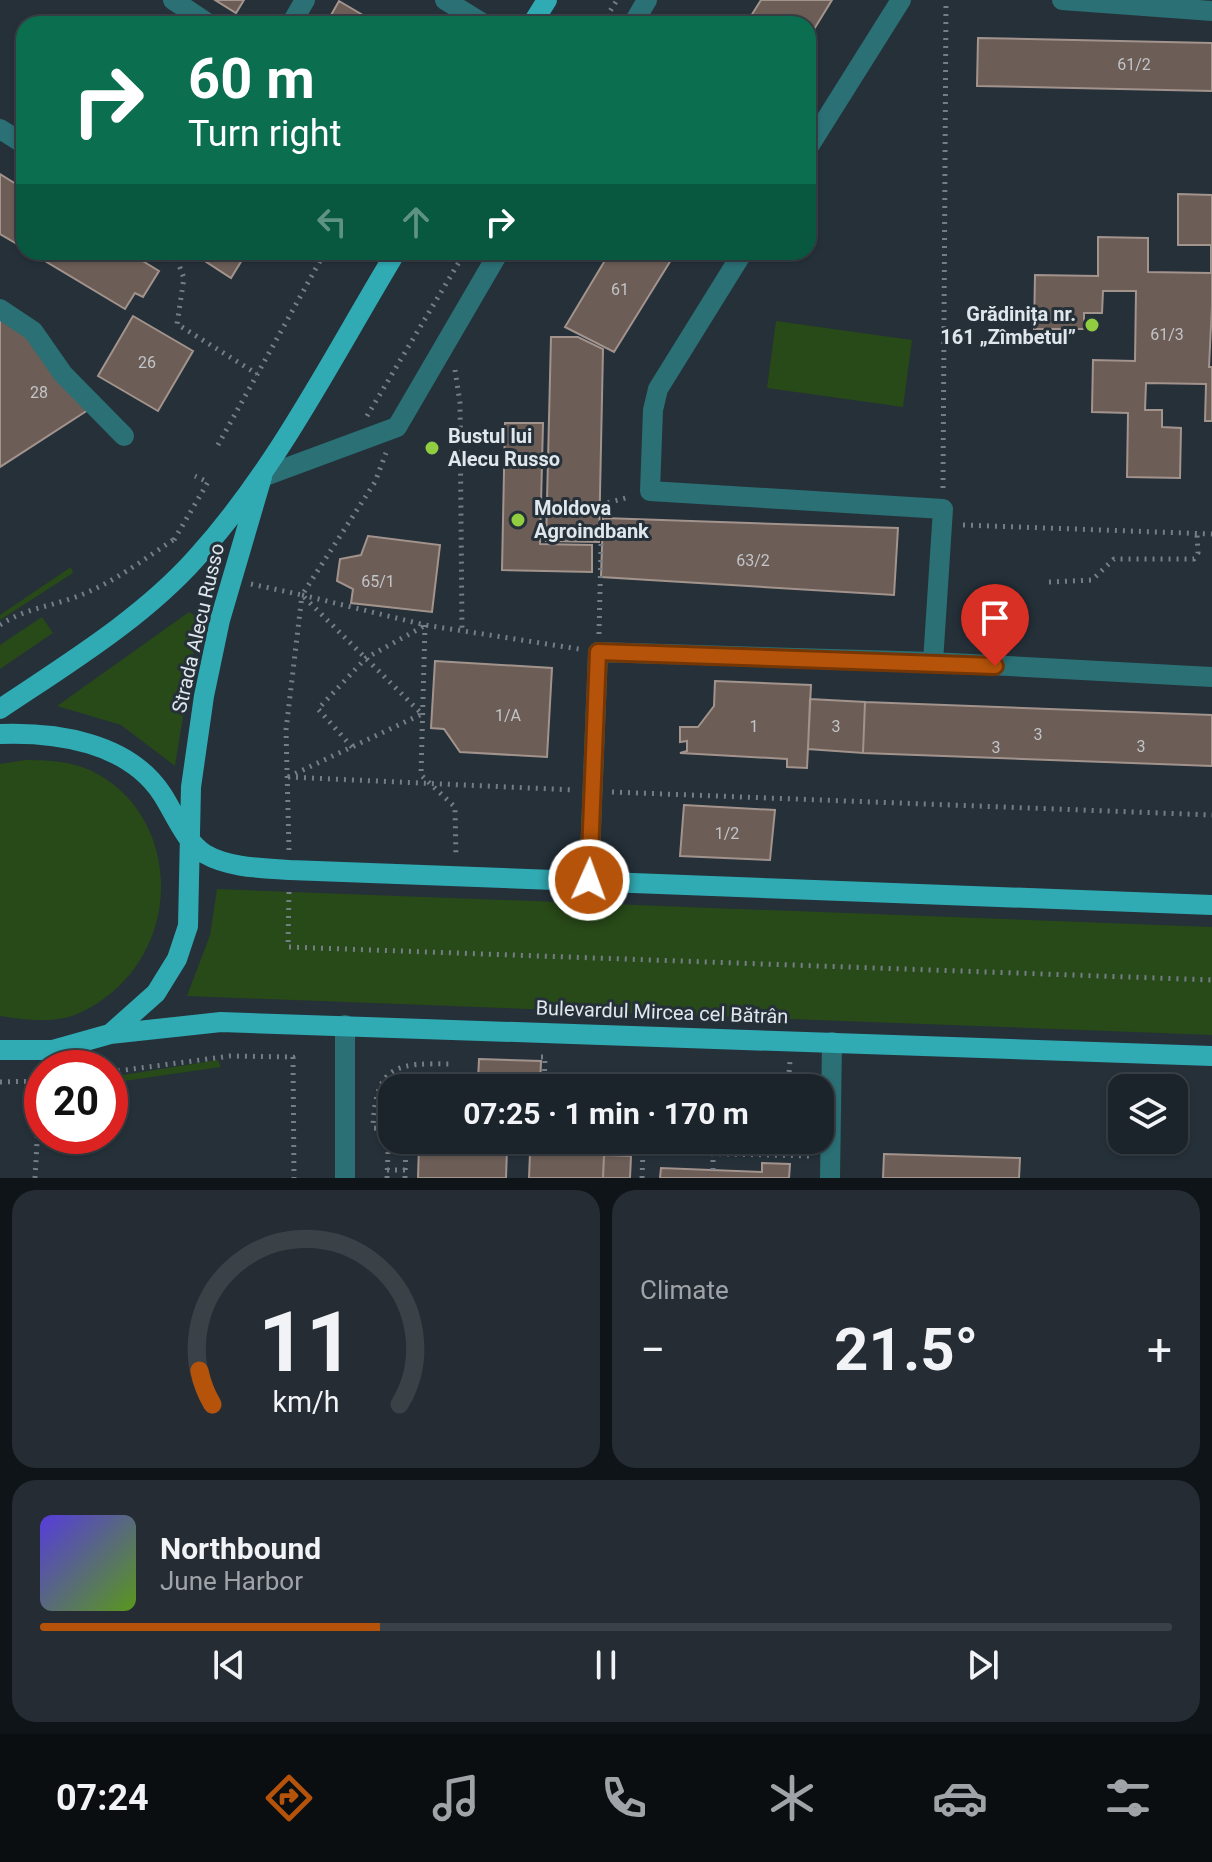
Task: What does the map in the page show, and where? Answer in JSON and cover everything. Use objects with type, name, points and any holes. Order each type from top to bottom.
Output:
[{"type":"main road","name":"Strada Alecu Russo","points":[[0,709],[152,600],[196,558],[262,477],[391,260]]},
{"type":"main road","name":"Strada Alecu Russo","points":[[110,1034],[156,993],[177,959],[188,926],[191,787],[209,669],[262,477]]},
{"type":"main road","points":[[0,734],[36,733],[69,738],[129,763],[159,790],[191,840],[204,854],[222,860],[290,870],[1212,905]]},
{"type":"main road","name":"Bulevardul Mircea cel Bătrân","points":[[0,1050],[53,1050],[110,1034],[221,1022],[1212,1056]]},
{"type":"street","points":[[173,0],[197,16]]},
{"type":"street","points":[[445,0],[471,16]]},
{"type":"street","points":[[816,135],[901,0]]},
{"type":"street","points":[[1062,0],[1212,11]]},
{"type":"street","points":[[397,427],[494,260]]},
{"type":"street","points":[[738,260],[658,389],[653,410],[650,491],[942,516],[933,662]]},
{"type":"street","points":[[0,309],[33,331],[71,384],[124,436]]},
{"type":"street","name":"Strada Alecu Russo","points":[[262,477],[352,441],[397,427]]},
{"type":"street","points":[[589,880],[598,652],[933,662],[1212,677]]},
{"type":"street","points":[[345,1025],[345,1178]]},
{"type":"street","points":[[830,1178],[832,1042]]},
{"type":"path","points":[[946,0],[942,516],[1212,534]]},
{"type":"path","points":[[177,260],[184,278],[177,324],[257,374]]},
{"type":"path","points":[[218,445],[321,260]]},
{"type":"path","points":[[352,441],[460,260]]},
{"type":"path","points":[[445,345],[455,371],[460,403],[462,632]]},
{"type":"path","points":[[289,850],[286,730],[302,595],[375,482],[397,427]]},
{"type":"path","points":[[0,625],[39,606],[70,599],[119,578],[173,540],[208,482],[195,476]]},
{"type":"path","points":[[250,584],[425,625],[598,652],[602,504],[650,491]]},
{"type":"path","points":[[1049,582],[1092,580],[1114,559],[1194,559],[1198,553],[1197,534]]},
{"type":"path","points":[[173,540],[185,549]]},
{"type":"path","points":[[302,595],[422,714]]},
{"type":"path","points":[[352,747],[318,709],[366,658],[425,625]]},
{"type":"path","points":[[425,625],[421,775],[455,807],[456,857]]},
{"type":"path","points":[[288,777],[422,714]]},
{"type":"path","points":[[288,777],[593,792],[1212,815]]},
{"type":"path","points":[[289,891],[288,947],[1212,980]]},
{"type":"path","points":[[128,1070],[230,1056],[293,1057],[294,1178]]},
{"type":"path","points":[[529,1056],[545,1057],[544,1074]]},
{"type":"path","points":[[789,1074],[790,1060]]},
{"type":"path","points":[[390,1074],[397,1066],[410,1063],[452,1064]]},
{"type":"path","points":[[0,1082],[24,1081]]},
{"type":"path","points":[[378,1100],[373,1128],[378,1128]]},
{"type":"path","points":[[35,1178],[36,1154]]},
{"type":"path","points":[[387,1178],[388,1154]]},
{"type":"path","points":[[405,1178],[406,1154]]},
{"type":"path","points":[[642,1178],[643,1154]]},
{"type":"path","points":[[713,1170],[713,1154],[830,1157]]},
{"type":"path","points":[[387,1170],[406,1170]]},
{"type":"green space","points":[[776,321],[912,340],[903,407],[767,388]]},
{"type":"green space","points":[[71,567],[73,573],[0,620],[0,615]]},
{"type":"green space","points":[[189,612],[199,618],[175,766],[121,725],[57,706]]},
{"type":"green space","points":[[42,617],[53,633],[0,669],[0,645]]},
{"type":"green space","points":[[25,760],[74,765],[90,770],[116,787],[136,808],[151,834],[159,861],[161,890],[157,919],[147,947],[131,973],[97,1004],[81,1013],[54,1020],[0,1016],[0,764]]},
{"type":"green space","points":[[217,889],[1212,927],[1212,1035],[187,996],[210,935]]},
{"type":"green space","points":[[218,1060],[221,1067],[128,1080],[128,1074]]},
{"type":"building","points":[[215,0],[244,0],[236,13]]},
{"type":"building","points":[[761,0],[832,0],[816,26],[816,16],[751,16]]},
{"type":"building","points":[[339,1],[364,16],[331,16]]},
{"type":"building","points":[[978,38],[1212,43],[1212,91],[977,86]]},
{"type":"building","points":[[0,174],[16,184],[16,243],[0,234]]},
{"type":"building","points":[[1178,194],[1212,195],[1212,306],[1209,367],[1212,367],[1212,421],[1205,421],[1206,384],[1146,383],[1145,410],[1162,410],[1162,427],[1181,428],[1180,478],[1127,477],[1128,413],[1092,412],[1093,360],[1135,361],[1136,291],[1103,291],[1102,313],[1084,313],[1084,329],[1034,329],[1035,275],[1098,276],[1098,237],[1148,238],[1148,272],[1211,273],[1211,245],[1178,245]]},
{"type":"building","points":[[43,260],[141,260],[159,271],[143,297],[135,293],[125,309]]},
{"type":"building","points":[[203,260],[242,260],[231,278]]},
{"type":"building","points":[[605,260],[671,260],[614,352],[565,327]]},
{"type":"building","points":[[0,316],[40,343],[88,410],[0,467]]},
{"type":"building","points":[[133,316],[193,351],[158,411],[98,376]]},
{"type":"building","points":[[551,337],[578,337],[603,349],[599,542],[546,541]]},
{"type":"building","points":[[505,423],[543,423],[540,544],[592,545],[592,572],[502,570]]},
{"type":"building","points":[[603,518],[898,528],[894,595],[601,577]]},
{"type":"building","points":[[368,536],[440,545],[432,612],[351,603],[353,589],[337,581],[340,559],[361,555]]},
{"type":"building","points":[[435,661],[552,668],[547,757],[460,752],[444,729],[431,728]]},
{"type":"building","points":[[715,681],[811,685],[807,768],[787,767],[787,759],[680,753],[687,751],[687,741],[680,742],[680,727],[698,727],[714,706]]},
{"type":"building","points":[[810,699],[865,702],[863,753],[808,749]]},
{"type":"building","points":[[865,702],[1212,715],[1212,766],[863,753]]},
{"type":"building","points":[[684,805],[775,810],[770,860],[680,856]]},
{"type":"building","points":[[479,1059],[541,1061],[541,1074],[478,1074]]},
{"type":"building","points":[[419,1154],[507,1154],[506,1178],[418,1178]]},
{"type":"building","points":[[530,1154],[604,1155],[603,1178],[529,1178]]},
{"type":"building","points":[[884,1154],[1020,1158],[1019,1178],[883,1178]]},
{"type":"building","points":[[604,1155],[631,1156],[630,1178],[603,1178]]},
{"type":"building","points":[[762,1163],[790,1164],[789,1178],[660,1178],[661,1168],[762,1172]]},
{"type":"place","name":"Grădinița nr. 161 „Zîmbetul”","points":[[1092,325]]},
{"type":"place","name":"Bustul lui Alecu Russo","points":[[432,448]]},
{"type":"place","name":"Moldova Agroindbank","points":[[518,520]]},
{"type":"route","points":[[589,880],[598,652],[995,666]]}]
